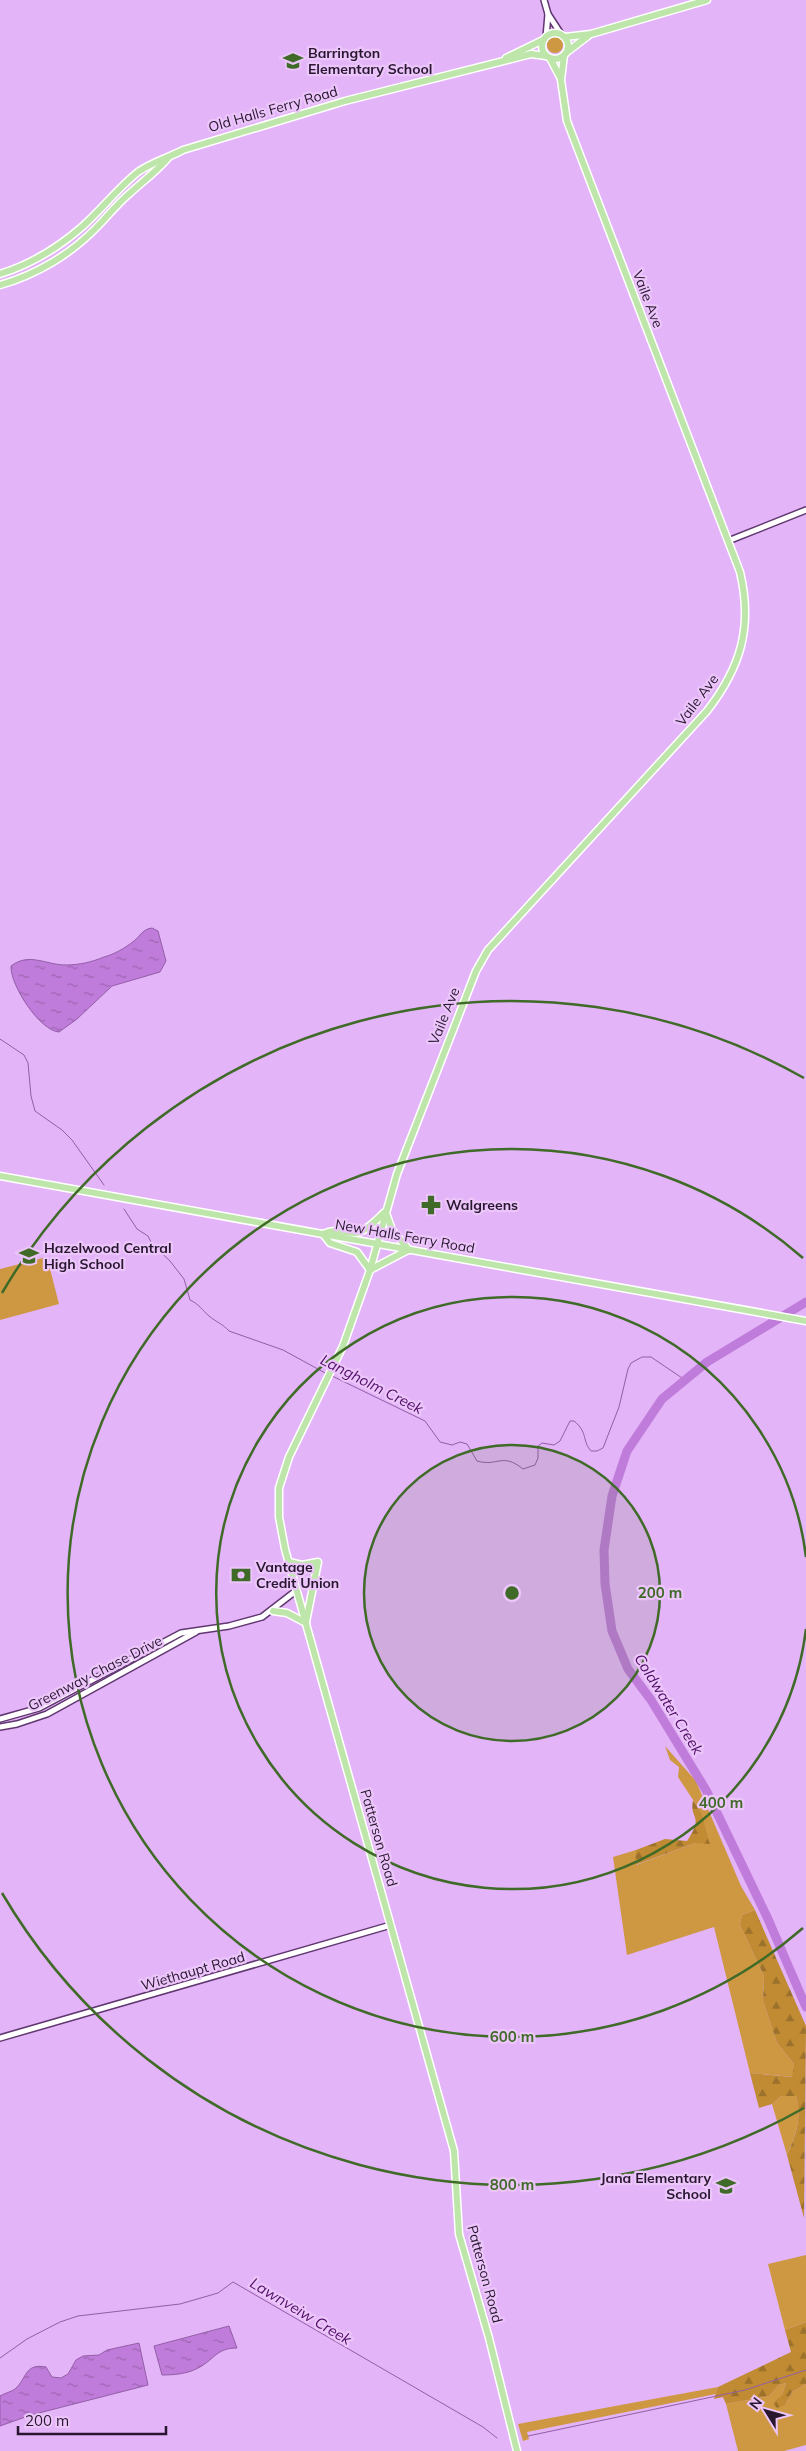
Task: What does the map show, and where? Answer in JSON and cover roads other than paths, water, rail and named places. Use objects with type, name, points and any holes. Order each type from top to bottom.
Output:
[{"type":"main road","points":[[561,80],[557,68],[542,49],[544,38],[553,33],[563,35],[591,34],[707,0]]},
{"type":"main road","points":[[548,57],[558,59],[591,34]]},
{"type":"main road","points":[[561,80],[568,44],[563,35]]},
{"type":"main road","name":"Old Halls Ferry Road","points":[[503,60],[544,38]]},
{"type":"main road","name":"Old Halls Ferry Road","points":[[0,274],[26,265],[56,248],[84,225],[110,197],[152,163],[201,143],[274,121],[503,60],[536,53],[548,57]]},
{"type":"main road","name":"Vaile Ave","points":[[378,1244],[397,1174],[421,1109],[476,971],[488,950],[683,739],[721,694],[734,670],[745,632],[746,600],[740,572],[571,131],[561,80]]},
{"type":"main road","name":"Old Halls Ferry Road","points":[[0,285],[43,267],[69,251],[96,229],[128,195],[158,171],[168,158]]},
{"type":"main road","name":"New Halls Ferry Road","points":[[0,1176],[806,1321]]},
{"type":"main road","points":[[386,1212],[392,1230],[409,1250],[370,1270],[357,1252],[330,1243],[323,1234],[336,1230],[361,1231],[386,1212]]},
{"type":"main road","name":"Patterson Road","points":[[378,1244],[343,1346],[289,1457],[279,1488],[279,1517],[289,1562],[454,2151],[459,2234],[489,2338],[516,2451]]},
{"type":"main road","points":[[273,1611],[287,1613],[306,1623],[318,1562],[302,1565],[289,1562]]},
{"type":"street","points":[[544,0],[548,14],[563,35]]},
{"type":"street","points":[[544,38],[548,14]]},
{"type":"street","points":[[728,541],[806,510]]},
{"type":"street","name":"Greenway Chase Drive","points":[[0,1719],[39,1708],[185,1631],[197,1631],[244,1623],[273,1611],[297,1590]]},
{"type":"street","name":"Greenway Chase Drive","points":[[0,1727],[17,1724],[47,1714],[197,1631]]},
{"type":"street","name":"Wiethaupt Road","points":[[0,2038],[391,1925]]},
{"type":"water","points":[[152,928],[158,931],[166,961],[160,972],[112,986],[77,1019],[59,1032],[51,1030],[35,1016],[15,984],[11,966],[18,962],[38,960],[66,965],[90,962],[120,950],[134,941],[144,931]]},
{"type":"water","points":[[229,2326],[237,2348],[224,2350],[192,2371],[162,2375],[154,2346]]},
{"type":"water","points":[[139,2343],[148,2385],[31,2415],[0,2426],[0,2396],[15,2389],[34,2367],[46,2367],[52,2377],[61,2378],[68,2374],[76,2360],[83,2356],[99,2355],[107,2350]]},
{"type":"waterway","name":"Langholm Creek","points":[[0,1039],[24,1055],[28,1063],[31,1096],[35,1111],[62,1130],[72,1140],[104,1185]]},
{"type":"waterway","name":"Langholm Creek","points":[[124,1209],[137,1229],[148,1236],[152,1244],[170,1261],[184,1279],[190,1300],[209,1316],[229,1331],[283,1350],[327,1374]]},
{"type":"waterway","name":"Coldwater Creek","points":[[806,1302],[707,1362],[662,1399],[627,1451],[612,1496],[604,1550],[605,1584],[612,1631],[628,1669],[651,1700],[706,1790],[768,1919],[806,2007]]},
{"type":"waterway","name":"Langholm Creek","points":[[330,1375],[425,1421],[440,1442],[452,1445],[460,1442],[467,1444],[477,1461],[510,1461],[523,1469],[535,1465],[538,1458],[538,1446],[542,1443],[554,1445],[560,1441],[570,1421],[574,1421],[581,1429],[591,1451],[603,1448],[619,1407],[631,1363],[642,1357],[651,1357],[685,1380]]},
{"type":"waterway","name":"Lawnveiw Creek","points":[[0,2358],[27,2339],[60,2322],[78,2316],[180,2304],[218,2293],[233,2282],[483,2427],[497,2438]]},
{"type":"waterway","name":"Lawnveiw Creek","points":[[528,2436],[745,2390],[806,2370]]},
{"type":"place","name":"Barrington Elementary School","points":[[293,61]]},
{"type":"place","name":"Walgreens","points":[[431,1205]]},
{"type":"place","name":"Hazelwood Central High School","points":[[29,1256]]},
{"type":"place","name":"Vantage Credit Union","points":[[241,1575]]},
{"type":"place","name":"Jana Elementary School","points":[[726,2186]]}]
